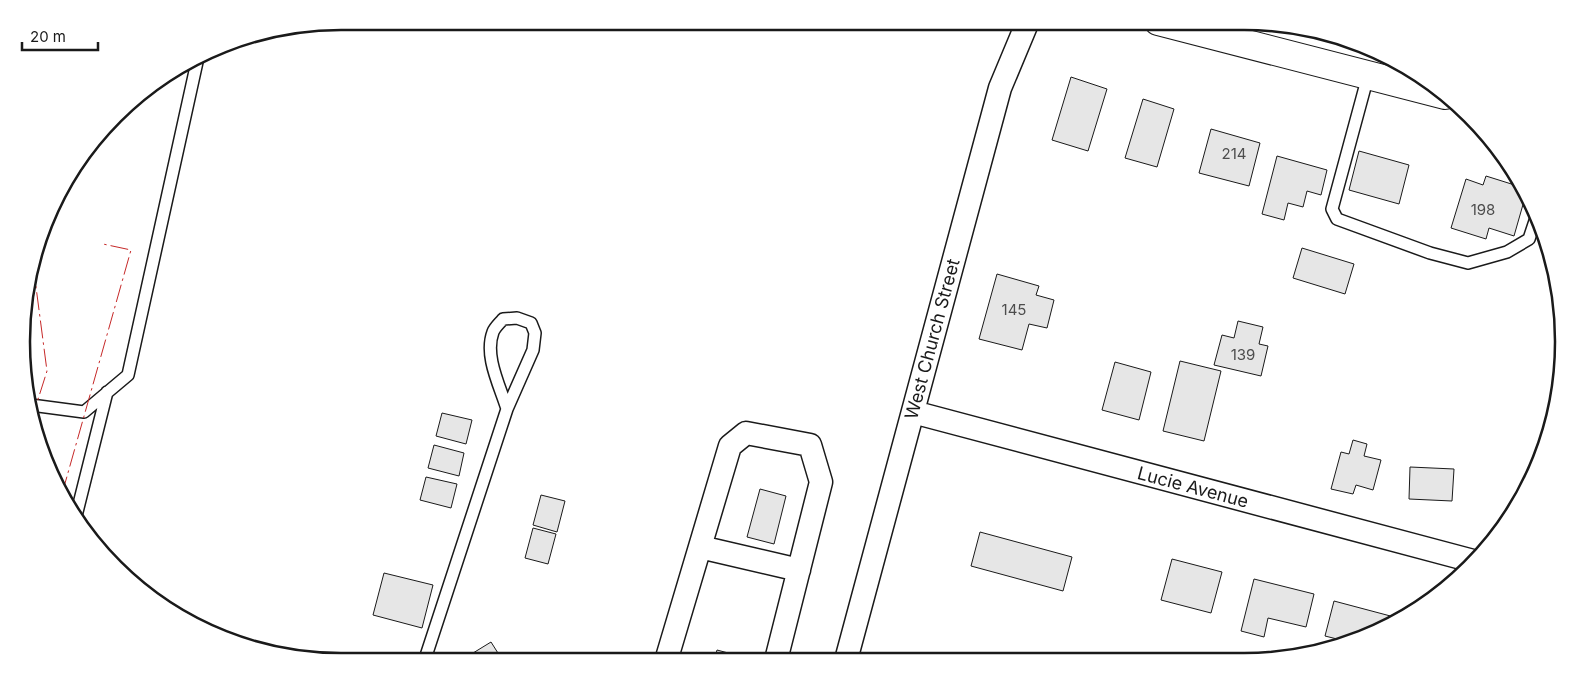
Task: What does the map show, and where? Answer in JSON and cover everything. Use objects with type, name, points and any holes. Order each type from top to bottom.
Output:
[{"type":"highway","points":[[1193,30],[1368,75],[1419,84]]},
{"type":"street","name":"West Church Street","points":[[848,653],[1000,88],[1024,30]]},
{"type":"street","name":"Lucie Avenue","points":[[913,412],[1467,559]]},
{"type":"street","points":[[668,653],[730,446],[746,433],[810,445],[821,482],[778,653]]},
{"type":"street","points":[[700,547],[799,570]]},
{"type":"lane","points":[[37,407],[84,412],[128,375],[196,66]]},
{"type":"lane","points":[[1368,75],[1332,209],[1337,219],[1430,253],[1468,263],[1507,252],[1529,239],[1533,227]]},
{"type":"lane","points":[[427,653],[507,409],[533,350],[535,333],[531,322],[517,318],[503,319],[494,330],[490,345],[492,363],[507,409]]},
{"type":"lane","points":[[78,508],[107,392]]},
{"type":"building","points":[[1071,77],[1107,89],[1088,151],[1052,140]]},
{"type":"building","points":[[1143,99],[1174,109],[1157,167],[1125,158]]},
{"type":"building","points":[[1211,129],[1260,143],[1249,186],[1199,173]]},
{"type":"building","points":[[1359,151],[1409,165],[1399,204],[1349,190]]},
{"type":"building","points":[[1277,156],[1327,170],[1321,195],[1307,191],[1303,207],[1288,203],[1284,220],[1262,214]]},
{"type":"building","points":[[1486,176],[1512,184],[1523,204],[1514,236],[1489,228],[1486,239],[1451,228],[1466,179],[1483,185]]},
{"type":"building","points":[[1302,248],[1354,264],[1345,294],[1293,278]]},
{"type":"building","points":[[997,274],[1039,286],[1036,295],[1054,300],[1047,328],[1029,324],[1022,350],[979,339]]},
{"type":"building","points":[[1238,321],[1263,327],[1259,344],[1268,346],[1261,376],[1214,365],[1222,335],[1234,338]]},
{"type":"building","points":[[1180,361],[1221,371],[1204,441],[1163,431]]},
{"type":"building","points":[[1115,362],[1151,372],[1139,420],[1102,410]]},
{"type":"building","points":[[442,413],[472,420],[466,444],[436,436]]},
{"type":"building","points":[[1353,440],[1367,444],[1364,456],[1381,460],[1373,490],[1356,485],[1353,494],[1331,489],[1341,452],[1349,454]]},
{"type":"building","points":[[434,445],[464,453],[459,476],[428,468]]},
{"type":"building","points":[[1410,467],[1454,469],[1452,501],[1409,499]]},
{"type":"building","points":[[426,477],[457,484],[451,508],[420,500]]},
{"type":"building","points":[[760,489],[786,496],[774,544],[747,537]]},
{"type":"building","points":[[541,495],[565,501],[557,532],[533,525]]},
{"type":"building","points":[[533,528],[556,534],[548,564],[525,558]]},
{"type":"building","points":[[980,532],[1072,557],[1063,591],[971,566]]},
{"type":"building","points":[[1172,559],[1222,572],[1211,613],[1161,600]]},
{"type":"building","points":[[384,573],[433,585],[422,628],[373,615]]},
{"type":"building","points":[[1254,579],[1314,594],[1306,627],[1268,618],[1264,637],[1241,631]]},
{"type":"building","points":[[1334,601],[1390,616],[1344,636],[1335,639],[1325,636]]},
{"type":"building","points":[[491,642],[498,653],[473,653]]},
{"type":"building","points":[[717,650],[728,653],[716,653]]},
{"type":"power","points":[[65,484],[131,250],[103,244]]},
{"type":"power","points":[[36,284],[47,371],[37,404]]}]
